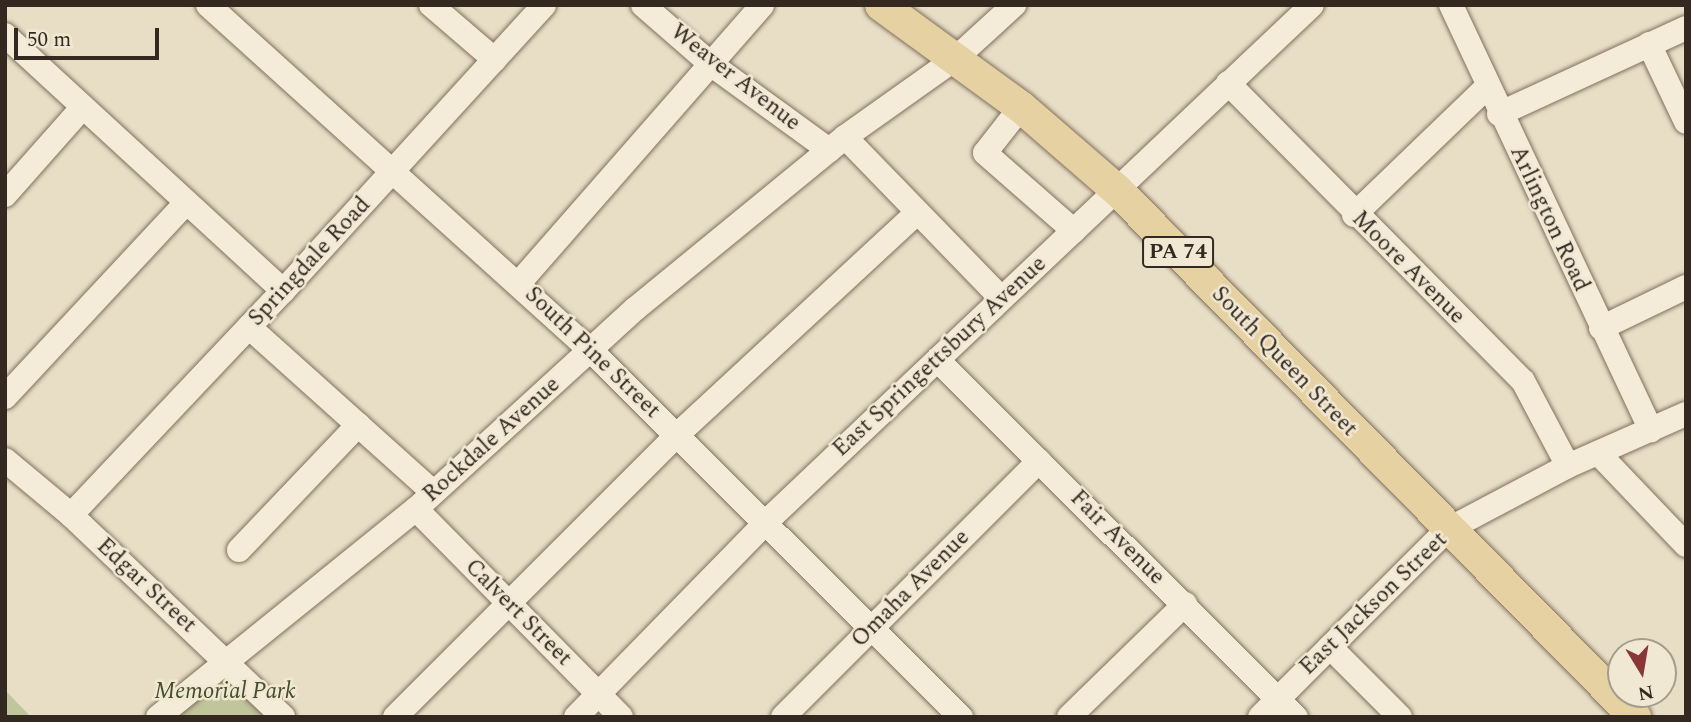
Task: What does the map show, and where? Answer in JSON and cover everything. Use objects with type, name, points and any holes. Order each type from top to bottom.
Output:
[{"type":"main road","name":"South Queen Street","points":[[881,5],[1021,107],[1118,191],[1447,530],[1634,717]]},
{"type":"street","name":"South Pine Street","points":[[208,5],[519,283],[590,350],[961,717]]},
{"type":"street","points":[[431,5],[495,60]]},
{"type":"street","name":"Springdale Road","points":[[71,515],[284,291],[544,5]]},
{"type":"street","name":"Weaver Avenue","points":[[643,5],[712,65],[837,143],[916,214],[1002,298]]},
{"type":"street","points":[[519,283],[762,5]]},
{"type":"street","name":"Rockdale Avenue","points":[[158,717],[424,501],[590,350],[837,143],[957,58],[1014,5]]},
{"type":"street","name":"East Springettsbury Avenue","points":[[576,717],[765,523],[1312,5]]},
{"type":"street","name":"Arlington Road","points":[[1451,5],[1499,114],[1651,430]]},
{"type":"street","points":[[1499,114],[1686,28]]},
{"type":"street","points":[[5,35],[184,205],[284,291]]},
{"type":"street","points":[[1649,44],[1686,122]]},
{"type":"street","name":"Moore Avenue","points":[[1228,83],[1354,215],[1523,381],[1568,466]]},
{"type":"street","points":[[1354,215],[1487,87]]},
{"type":"street","points":[[1021,107],[985,153],[1074,231]]},
{"type":"street","points":[[5,195],[82,108]]},
{"type":"street","points":[[5,397],[184,205]]},
{"type":"street","points":[[395,717],[677,435],[916,214]]},
{"type":"street","points":[[1601,328],[1686,287]]},
{"type":"street","name":"Calvert Street","points":[[249,327],[358,425],[509,603],[621,717]]},
{"type":"street","name":"Fair Avenue","points":[[937,360],[1296,717]]},
{"type":"street","name":"East Jackson Street","points":[[1260,717],[1447,530],[1568,466],[1686,414]]},
{"type":"street","points":[[239,550],[358,425]]},
{"type":"street","points":[[1598,453],[1686,545]]},
{"type":"street","name":"Edgar Street","points":[[5,460],[71,515],[284,717]]},
{"type":"street","name":"Omaha Avenue","points":[[785,716],[1039,461]]},
{"type":"street","points":[[1069,717],[1185,604]]},
{"type":"street","points":[[1330,647],[1400,717]]},
{"type":"green space","name":"Memorial Park","points":[[226,660],[283,717],[158,717]]},
{"type":"green space","points":[[5,690],[31,717],[5,717]]}]
